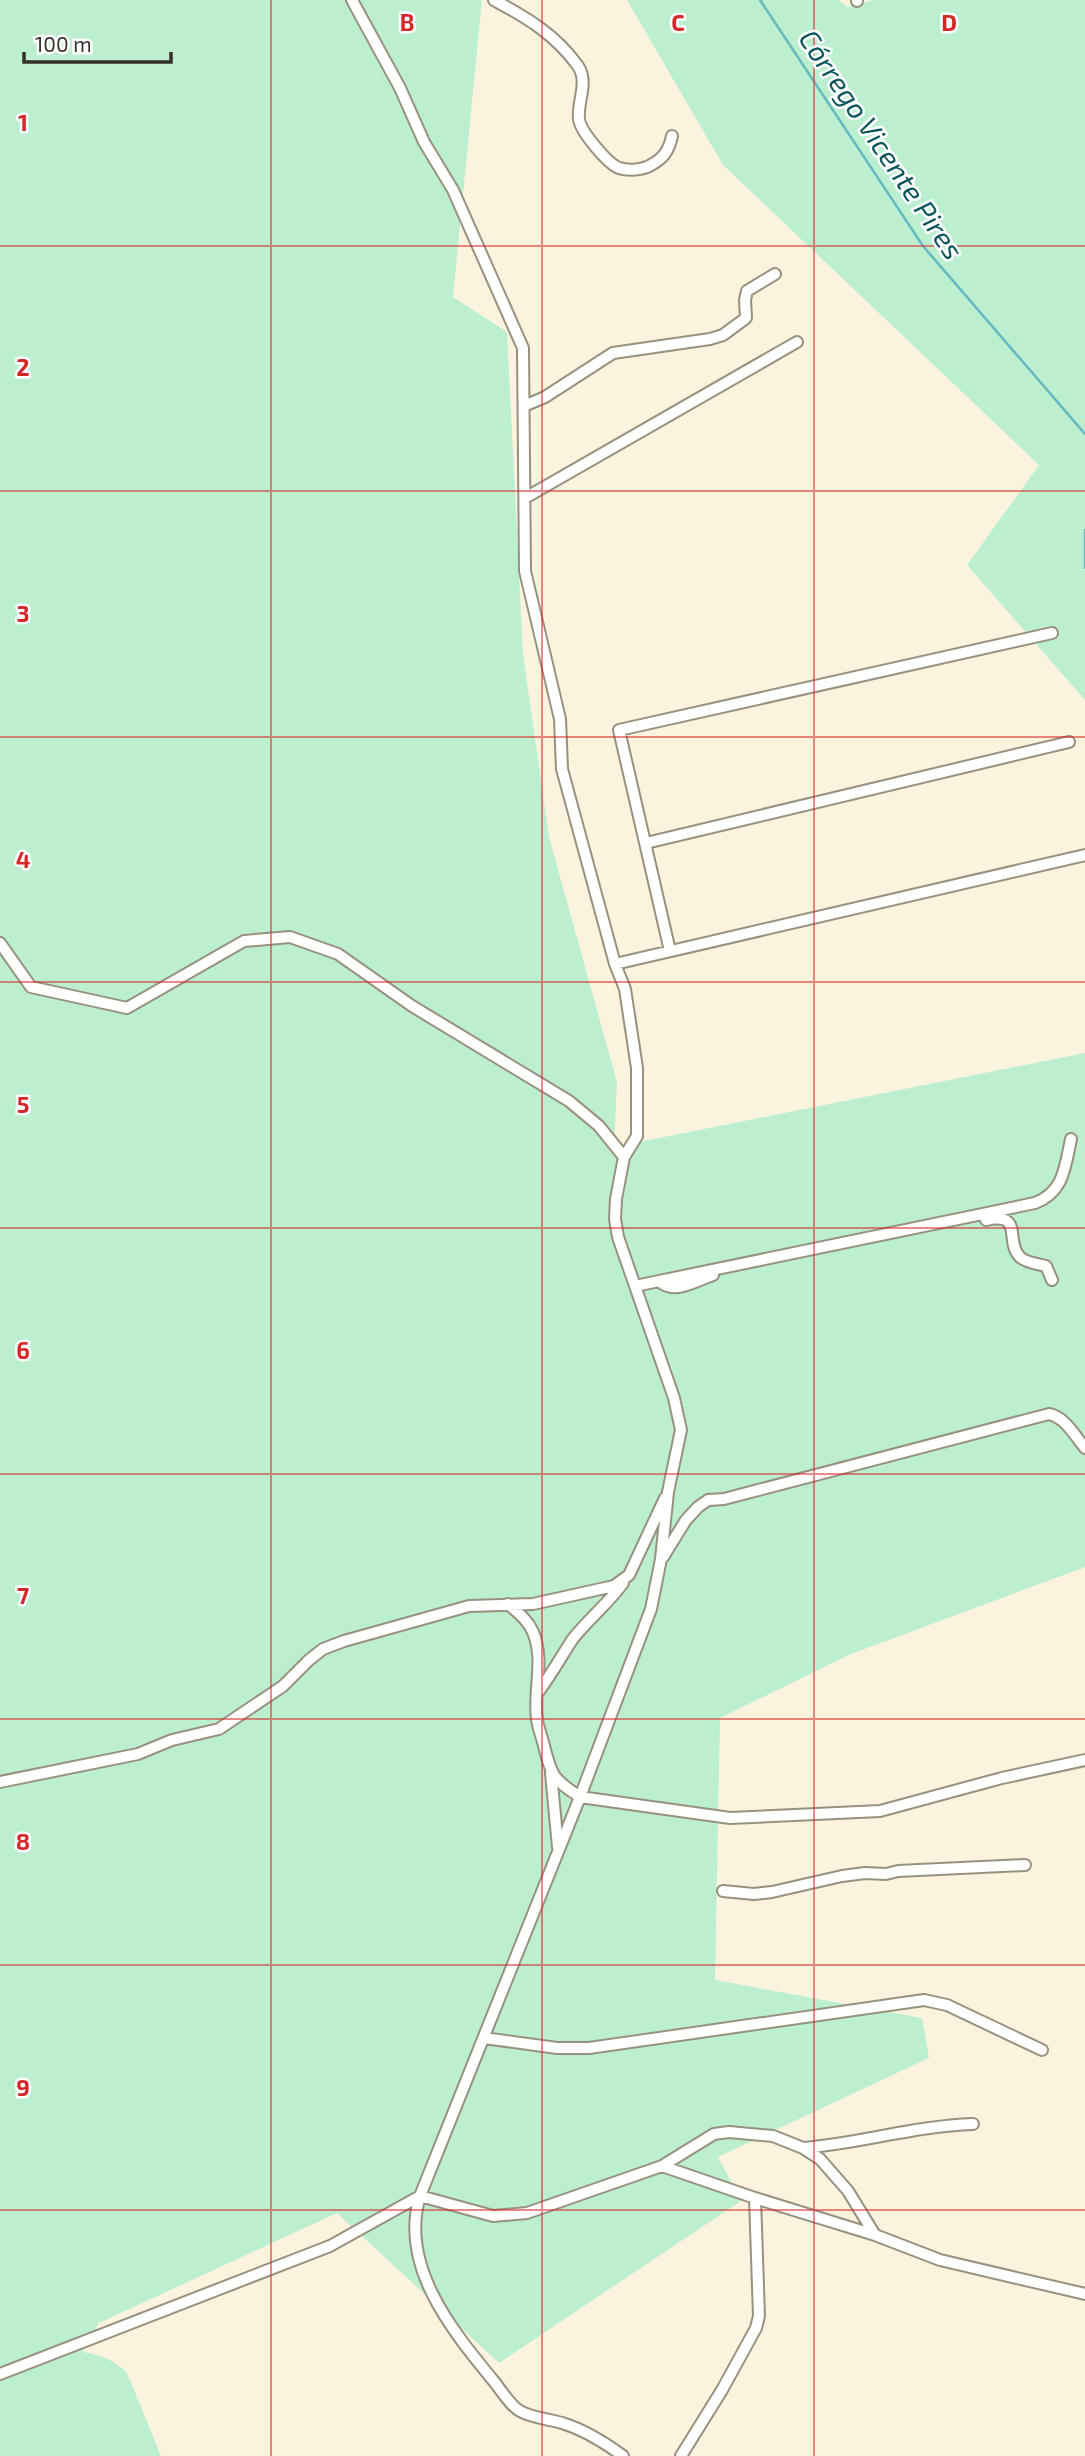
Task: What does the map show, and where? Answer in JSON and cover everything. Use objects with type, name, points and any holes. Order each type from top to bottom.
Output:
[{"type":"street","points":[[352,0],[400,88],[424,142],[453,190],[523,348],[525,571],[560,719],[562,769],[615,964],[625,989],[637,1068],[638,1136],[624,1157],[615,1219],[618,1237],[674,1398],[681,1430],[668,1492],[661,1559],[651,1609],[580,1797],[420,2196],[415,2214],[415,2247],[443,2314],[519,2411],[566,2424],[600,2439],[623,2456]]},
{"type":"street","points":[[494,0],[536,23],[580,69],[583,84],[579,121],[583,130],[610,162],[619,168],[647,167],[661,159],[669,149],[672,136]]},
{"type":"street","points":[[524,406],[545,397],[613,353],[723,335],[746,318],[747,290],[775,274]]},
{"type":"street","points":[[525,498],[797,342]]},
{"type":"street","points":[[670,951],[619,730],[1052,633]]},
{"type":"street","points":[[646,842],[1069,742]]},
{"type":"street","points":[[615,964],[1085,855]]},
{"type":"street","points":[[0,943],[31,987],[127,1008],[244,941],[290,937],[338,954],[412,1006],[569,1101],[599,1126],[624,1157]]},
{"type":"street","points":[[635,1286],[1035,1203],[1049,1198],[1059,1184],[1071,1139]]},
{"type":"street","points":[[660,1282],[665,1286],[679,1287],[711,1275],[999,1217],[1011,1227],[1019,1256],[1023,1260],[1046,1266],[1052,1280]]},
{"type":"street","points":[[661,1559],[686,1520],[708,1500],[724,1499],[1049,1414],[1056,1415],[1063,1421],[1085,1448]]},
{"type":"street","points":[[538,1692],[572,1641],[612,1599],[629,1575],[668,1492]]},
{"type":"street","points":[[0,1782],[138,1754],[172,1740],[212,1731],[283,1686],[323,1649],[469,1606],[533,1604],[581,1595],[614,1586],[629,1575]]},
{"type":"street","points":[[508,1604],[526,1620],[533,1633],[540,1668],[537,1719],[551,1773],[558,1851]]},
{"type":"street","points":[[551,1773],[580,1797],[730,1818],[880,1811],[1002,1778],[1085,1760]]},
{"type":"street","points":[[723,1891],[754,1894],[772,1892],[865,1872],[886,1874],[898,1871],[1026,1865]]},
{"type":"street","points":[[484,2038],[557,2048],[589,2048],[924,2000],[947,2005],[1042,2050]]},
{"type":"street","points":[[803,2148],[915,2132],[941,2125],[973,2124]]},
{"type":"street","points":[[0,2374],[330,2246],[420,2196],[493,2216],[527,2213],[662,2166],[714,2134],[729,2132],[773,2136],[803,2148],[820,2159],[848,2191],[875,2235]]},
{"type":"street","points":[[662,2166],[875,2235],[940,2260],[1085,2294]]},
{"type":"street","points":[[681,2456],[756,2328],[759,2316],[755,2198]]},
{"type":"green space","points":[[0,0],[482,0],[453,297],[507,332],[523,654],[549,837],[617,1082],[614,1147],[1085,1053],[1085,1567],[851,1654],[720,1718],[715,1980],[922,2018],[929,2058],[718,2157],[741,2201],[499,2363],[337,2213],[99,2323],[83,2352],[107,2359],[127,2373],[161,2456],[0,2456]]},
{"type":"green space","points":[[627,0],[838,0],[847,7],[873,0],[1085,0],[1085,700],[967,565],[1039,465],[723,165]]},
{"type":"waterway","name":"Córrego Vicente Pires","points":[[760,0],[923,246],[1085,434]]},
{"type":"waterway","name":"Córrego Vicente Pires","points":[[1085,530],[1085,568]]}]
